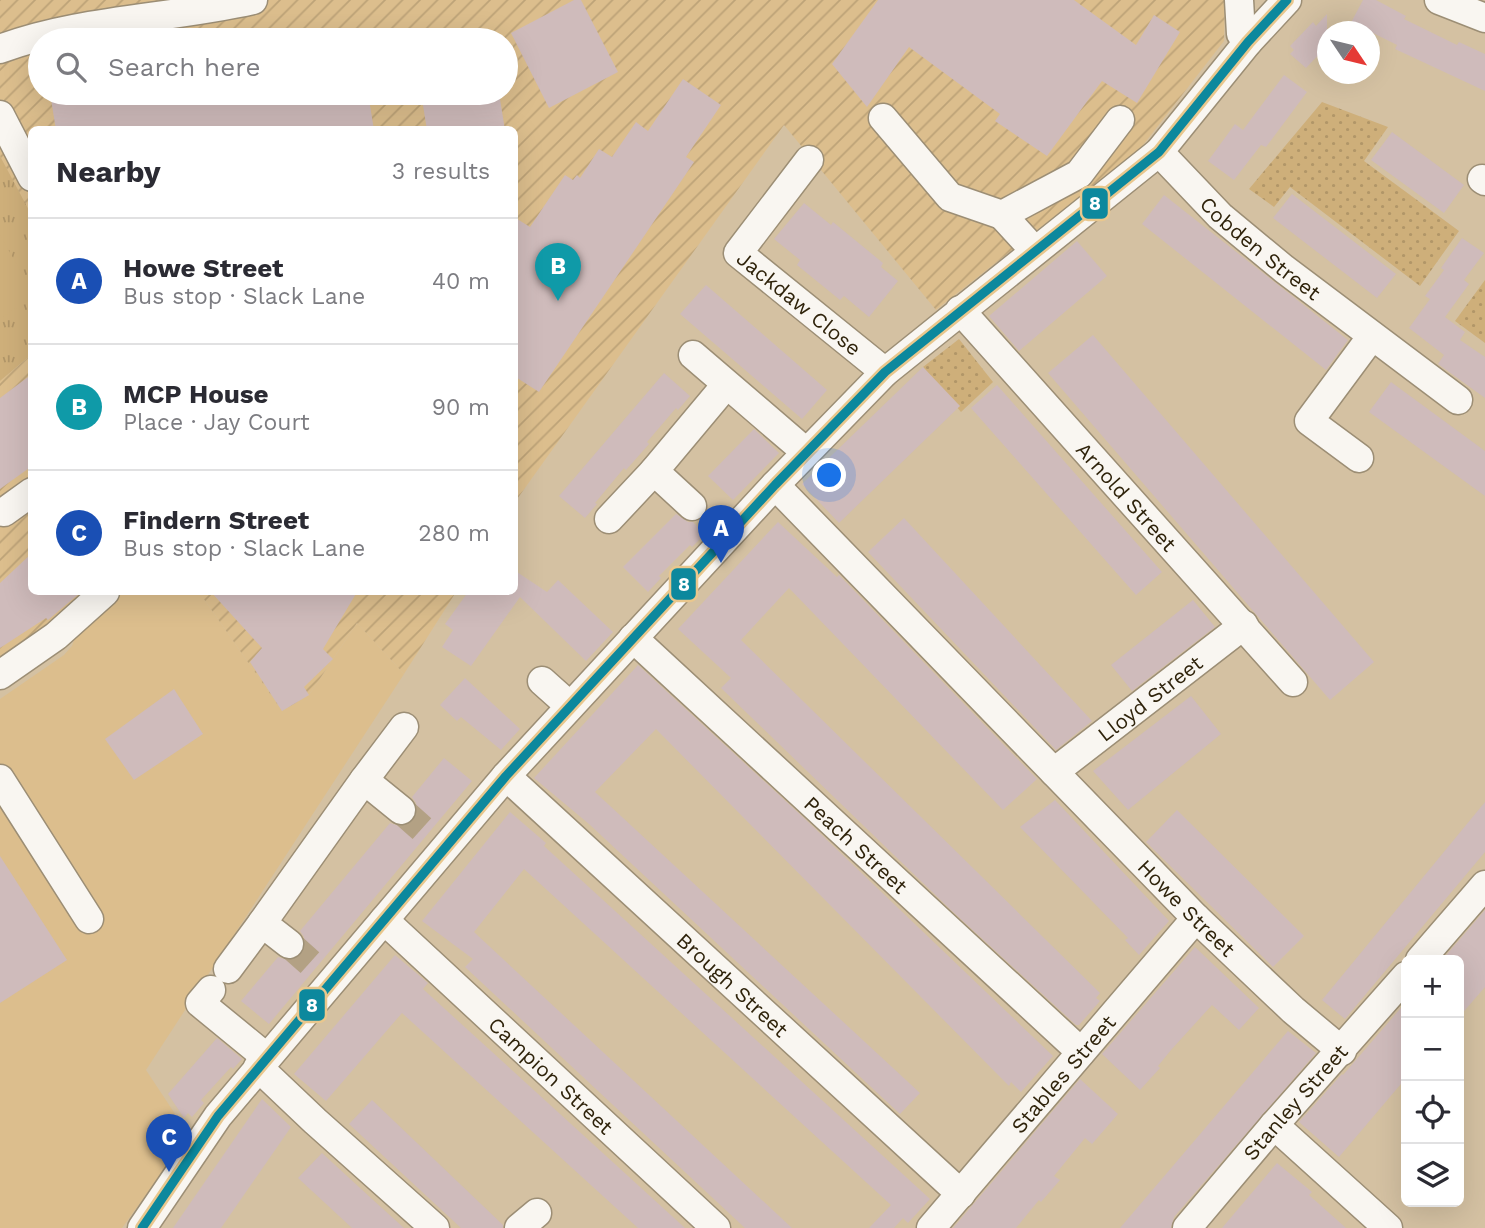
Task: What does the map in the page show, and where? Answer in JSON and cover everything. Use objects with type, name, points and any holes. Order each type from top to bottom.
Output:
[{"type":"street","points":[[93,28],[253,0]]},
{"type":"street","points":[[1239,0],[1241,34],[1248,42]]},
{"type":"street","points":[[142,1228],[218,1116],[262,1062],[324,974],[384,920],[436,841],[506,776],[775,485],[884,372],[1159,152],[1248,42],[1287,0]]},
{"type":"street","points":[[1439,0],[1485,18]]},
{"type":"street","points":[[0,49],[28,39]]},
{"type":"street","points":[[0,115],[28,169]]},
{"type":"street","points":[[883,118],[950,197],[1002,215],[1034,250]]},
{"type":"street","points":[[1002,215],[1079,174],[1120,120]]},
{"type":"street","name":"Cobden Street","points":[[1159,152],[1220,216],[1284,269],[1458,400]]},
{"type":"street","name":"Jackdaw Close","points":[[809,160],[738,253],[884,372]]},
{"type":"street","name":"Arnold Street","points":[[960,310],[1293,682]]},
{"type":"street","points":[[1359,458],[1309,421],[1371,336]]},
{"type":"street","points":[[693,355],[806,452]]},
{"type":"street","points":[[609,519],[654,471],[726,385]]},
{"type":"street","points":[[654,471],[692,506]]},
{"type":"street","name":"Howe Street","points":[[775,485],[1196,918],[1293,1010],[1342,1051]]},
{"type":"street","points":[[4,512],[28,495]]},
{"type":"street","points":[[0,675],[56,636],[102,595]]},
{"type":"street","name":"Lloyd Street","points":[[1054,772],[1244,625]]},
{"type":"street","name":"Peach Street","points":[[633,638],[1081,1052]]},
{"type":"street","points":[[542,681],[570,706]]},
{"type":"street","points":[[404,727],[262,923],[200,1003],[262,1062],[315,1121],[435,1228]]},
{"type":"street","name":"Brough Street","points":[[506,776],[961,1194]]},
{"type":"street","points":[[0,779],[89,919]]},
{"type":"street","points":[[364,780],[401,810]]},
{"type":"street","points":[[1424,955],[1485,885]]},
{"type":"street","name":"Stables Street","points":[[932,1228],[1196,918]]},
{"type":"street","name":"Campion Street","points":[[384,920],[716,1228]]},
{"type":"street","points":[[262,923],[289,944]]},
{"type":"street","name":"Stanley Street","points":[[1187,1228],[1401,982]]},
{"type":"street","points":[[1274,1125],[1388,1228]]},
{"type":"shaded area","points":[[0,0],[1225,0],[1224,41],[1140,149],[936,310],[784,125],[518,498],[518,126],[28,126],[28,210],[0,156]]},
{"type":"shaded area","points":[[28,358],[28,595],[88,595],[51,630],[0,659],[0,381]]},
{"type":"shaded area","points":[[120,595],[201,595],[282,711],[309,695],[357,623],[404,674],[146,1070],[189,1135],[122,1228],[0,1228],[0,699],[64,655],[72,646],[75,637]]},
{"type":"shaded area","points":[[201,595],[454,595],[404,674],[357,623],[309,695],[282,711]]},
{"type":"green space","points":[[1322,102],[1388,127],[1364,161],[1459,231],[1420,286],[1290,187],[1274,207],[1249,189]]},
{"type":"green space","points":[[0,156],[28,208],[28,358],[0,381]]},
{"type":"green space","points":[[0,235],[28,284],[28,300],[0,319]]},
{"type":"green space","points":[[1485,280],[1485,343],[1455,321]]},
{"type":"green space","points":[[959,339],[993,382],[961,412],[923,367]]},
{"type":"building","points":[[574,0],[581,0],[618,72],[549,108],[518,47],[518,29]]},
{"type":"building","points":[[878,0],[1074,0],[1136,45],[1154,15],[1180,32],[1137,103],[1102,81],[1047,156],[995,121],[1000,114],[909,47],[867,107],[832,64]]},
{"type":"building","points":[[1363,0],[1376,0],[1406,16],[1404,19],[1457,45],[1459,42],[1485,54],[1485,91],[1395,49],[1397,45],[1380,36],[1380,21],[1352,21]]},
{"type":"building","points":[[1313,22],[1316,26],[1317,56],[1306,68],[1290,54],[1294,50],[1290,46]]},
{"type":"building","points":[[1284,75],[1307,92],[1266,147],[1261,145],[1234,180],[1208,161],[1235,124],[1243,130]]},
{"type":"building","points":[[683,79],[721,105],[686,157],[694,162],[539,392],[518,379],[518,220],[530,227],[565,175],[573,180],[577,175],[580,178],[599,149],[612,157],[636,122],[648,131]]},
{"type":"building","points":[[52,105],[370,105],[373,126],[55,126]]},
{"type":"building","points":[[423,105],[501,105],[504,126],[426,126]]},
{"type":"building","points":[[1392,132],[1464,185],[1444,213],[1371,160]]},
{"type":"building","points":[[1292,194],[1396,274],[1377,298],[1273,218]]},
{"type":"building","points":[[1164,195],[1348,340],[1326,370],[1142,224]]},
{"type":"building","points":[[804,203],[831,225],[833,222],[883,263],[881,267],[898,281],[869,317],[844,296],[840,300],[797,265],[800,260],[774,239]]},
{"type":"building","points":[[1462,238],[1484,253],[1464,280],[1469,284],[1445,317],[1465,332],[1460,340],[1485,357],[1485,398],[1438,364],[1444,355],[1409,328],[1430,299],[1425,296]]},
{"type":"building","points":[[1077,241],[1107,276],[1019,351],[989,316]]},
{"type":"building","points":[[706,285],[827,390],[802,419],[680,314]]},
{"type":"building","points":[[1093,335],[1374,662],[1330,700],[1048,373]]},
{"type":"building","points":[[923,367],[960,406],[839,523],[802,484]]},
{"type":"building","points":[[664,373],[690,396],[678,410],[676,408],[626,470],[624,468],[585,518],[559,496]]},
{"type":"building","points":[[28,377],[28,469],[0,489],[0,398]]},
{"type":"building","points":[[1391,382],[1485,451],[1485,496],[1369,412]]},
{"type":"building","points":[[997,385],[1162,572],[1136,595],[971,408]]},
{"type":"building","points":[[754,429],[779,453],[733,500],[708,476]]},
{"type":"building","points":[[676,514],[688,522],[693,522],[705,534],[659,576],[661,578],[648,592],[623,567]]},
{"type":"building","points":[[904,518],[1092,721],[1056,750],[868,552]]},
{"type":"building","points":[[778,522],[837,577],[839,575],[1037,779],[1003,810],[789,588],[741,640],[1100,993],[1096,998],[1100,1001],[1079,1025],[952,911],[721,688],[731,678],[678,629]]},
{"type":"building","points":[[28,557],[28,595],[77,595],[48,620],[46,618],[0,648],[0,583]]},
{"type":"building","points":[[518,573],[547,592],[558,580],[613,632],[586,661],[520,597],[471,666],[442,647],[453,630],[445,624],[466,595],[518,595]]},
{"type":"building","points":[[214,595],[355,595],[323,649],[333,659],[304,687],[309,695],[282,711],[250,662],[262,648]]},
{"type":"building","points":[[1193,600],[1215,627],[1132,691],[1111,665]]},
{"type":"building","points":[[638,665],[805,819],[1053,1056],[1021,1092],[1011,1082],[1009,1086],[656,729],[595,792],[920,1093],[900,1114],[589,824],[534,778]]},
{"type":"building","points":[[465,678],[520,729],[501,750],[461,717],[457,721],[440,705]]},
{"type":"building","points":[[174,689],[203,734],[134,780],[105,739]]},
{"type":"building","points":[[1191,696],[1221,734],[1128,810],[1093,771]]},
{"type":"building","points":[[444,758],[472,781],[269,1024],[241,1001],[278,957],[287,960],[302,955],[305,946],[300,931],[390,823],[406,826],[413,821],[417,812],[412,797]]},
{"type":"building","points":[[1055,800],[1169,921],[1139,955],[1125,940],[1128,938],[1020,827]]},
{"type":"building","points":[[1485,802],[1485,852],[1345,1019],[1322,1000]]},
{"type":"building","points":[[1177,810],[1304,936],[1273,967],[1146,842]]},
{"type":"building","points":[[510,812],[930,1199],[908,1223],[903,1218],[894,1228],[869,1228],[891,1205],[524,869],[474,932],[792,1228],[745,1228],[465,967],[473,959],[422,921]]},
{"type":"building","points":[[0,856],[67,960],[0,1003]]},
{"type":"building","points":[[1485,910],[1485,987],[1464,1011],[1464,955],[1446,955]]},
{"type":"building","points":[[1195,947],[1259,1008],[1239,1030],[1212,1005],[1171,1050],[1158,1066],[1160,1068],[1140,1090],[1102,1054]]},
{"type":"building","points":[[395,955],[428,983],[423,989],[685,1228],[638,1228],[402,1013],[326,1101],[294,1074]]},
{"type":"building","points":[[1401,1008],[1401,1084],[1339,1157],[1299,1122]]},
{"type":"building","points":[[1288,1031],[1316,1053],[1174,1217],[1171,1228],[1120,1228]]},
{"type":"building","points":[[217,1038],[242,1059],[233,1069],[231,1067],[201,1100],[204,1103],[192,1117],[188,1113],[184,1118],[168,1094]]},
{"type":"building","points":[[1080,1079],[1118,1114],[1092,1144],[1085,1138],[1054,1176],[1060,1180],[1016,1228],[953,1228]]},
{"type":"building","points":[[262,1099],[291,1127],[221,1228],[173,1228]]},
{"type":"building","points":[[372,1100],[503,1225],[503,1228],[461,1228],[349,1124]]},
{"type":"building","points":[[322,1153],[404,1228],[352,1228],[298,1178]]},
{"type":"building","points":[[1277,1163],[1312,1192],[1309,1195],[1346,1228],[1222,1228]]},
{"type":"tunnel","points":[[401,810],[428,834]]},
{"type":"tunnel","points":[[289,944],[316,968]]},
{"type":"transit line","name":"8","points":[[142,1228],[218,1116],[506,776],[775,485],[885,372],[1159,152],[1248,42],[1287,0]]},
{"type":"place","name":"MCP House","points":[[558,301]]},
{"type":"place","name":"Howe Street","points":[[721,563]]},
{"type":"place","name":"Findern Street","points":[[169,1172]]}]
